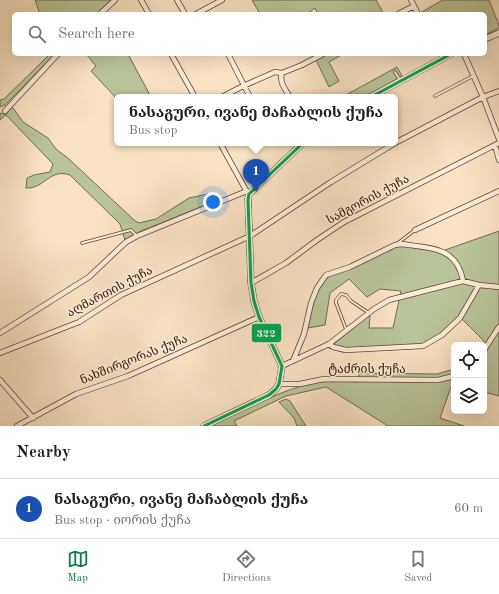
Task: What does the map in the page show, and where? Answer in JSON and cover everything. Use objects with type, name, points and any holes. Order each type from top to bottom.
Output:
[{"type":"street","points":[[102,12],[115,0]]},
{"type":"street","points":[[140,0],[148,12]]},
{"type":"street","points":[[177,0],[184,12]]},
{"type":"street","points":[[200,12],[222,0]]},
{"type":"street","points":[[411,0],[417,12]]},
{"type":"street","points":[[402,12],[414,6]]},
{"type":"street","points":[[487,38],[499,33]]},
{"type":"street","points":[[5,111],[56,56]]},
{"type":"street","points":[[172,56],[193,94]]},
{"type":"street","points":[[229,56],[248,94]]},
{"type":"street","points":[[228,94],[274,72],[282,73],[319,56]]},
{"type":"street","points":[[376,94],[442,56]]},
{"type":"street","points":[[465,56],[484,97],[499,139]]},
{"type":"street","points":[[282,73],[280,78],[288,94]]},
{"type":"street","name":"აღმართის ქუჩა","points":[[398,141],[484,97],[499,91]]},
{"type":"street","points":[[497,144],[499,160]]},
{"type":"street","name":"სამგორის ქუჩა","points":[[251,282],[286,262],[344,222],[497,144]]},
{"type":"street","points":[[204,426],[269,395],[279,384],[282,366],[259,317],[254,301],[251,282],[248,193],[222,146]]},
{"type":"street","points":[[0,333],[89,277],[126,242],[137,236],[248,193],[299,146]]},
{"type":"street","name":"აღმართის ქუჩა","points":[[0,353],[80,322],[121,295],[250,236],[331,182],[390,146]]},
{"type":"street","points":[[415,230],[499,191]]},
{"type":"street","points":[[293,361],[304,334],[311,303],[317,288],[326,275],[350,267],[398,244],[444,251],[452,257],[459,267],[463,281]]},
{"type":"street","points":[[282,366],[329,344],[369,312],[389,300],[463,281],[478,285],[499,287]]},
{"type":"street","points":[[329,344],[333,348],[346,350],[423,346],[442,335],[460,318],[478,285]]},
{"type":"street","name":"ნახშირგორას ქუჩა","points":[[17,426],[76,394],[135,372],[259,317]]},
{"type":"street","points":[[487,345],[499,327]]},
{"type":"street","name":"ტაძრის ქუჩა","points":[[279,384],[300,384],[324,379],[438,380],[451,377]]},
{"type":"street","points":[[0,380],[33,418]]},
{"type":"lane","points":[[395,72],[400,80]]},
{"type":"lane","points":[[436,96],[474,76]]},
{"type":"lane","points":[[82,243],[131,230],[137,236]]},
{"type":"lane","points":[[398,244],[415,230]]},
{"type":"lane","points":[[346,330],[336,304],[336,300],[341,294],[346,294],[351,301],[369,312]]},
{"type":"green space","points":[[35,0],[111,0],[98,12],[39,12]]},
{"type":"green space","points":[[252,0],[376,0],[383,12],[317,12],[315,8],[310,12],[259,12]]},
{"type":"green space","points":[[443,0],[489,0],[499,28],[487,34],[487,12],[422,12]]},
{"type":"green space","points":[[48,56],[53,56],[5,105],[0,107],[0,100],[4,99]]},
{"type":"green space","points":[[88,56],[129,56],[149,94],[114,94],[114,96],[91,71],[96,66]]},
{"type":"green space","points":[[323,56],[340,56],[329,62],[339,81],[329,87],[316,60]]},
{"type":"green space","points":[[397,67],[402,76],[369,94],[348,94]]},
{"type":"green space","points":[[13,108],[23,122],[48,138],[56,149],[139,223],[156,219],[189,198],[208,194],[213,202],[139,232],[125,240],[120,224],[70,175],[57,174],[38,185],[26,188],[27,178],[50,172],[53,164],[6,115],[9,109]]},
{"type":"green space","points":[[0,113],[6,115],[0,120]]},
{"type":"green space","points":[[499,231],[499,396],[487,393],[487,342],[483,342],[484,341],[462,319],[424,348],[343,352],[329,348],[368,316],[370,316],[369,328],[393,328],[401,291],[380,289],[367,297],[349,279],[330,293],[325,325],[308,328],[318,293],[330,275],[396,247],[403,246],[445,253],[445,250]]},
{"type":"green space","points":[[451,370],[451,387],[440,418],[464,426],[388,426],[326,387],[286,396],[234,421],[237,426],[211,426],[254,405],[300,386],[334,381],[359,382],[359,373],[437,374]]},
{"type":"green space","points":[[286,399],[290,401],[306,426],[297,426],[294,418],[279,402]]},
{"type":"transit line","name":"322","points":[[377,94],[447,56]]},
{"type":"transit line","name":"322","points":[[249,194],[300,146]]},
{"type":"transit line","name":"322","points":[[204,426],[269,395],[279,384],[282,366],[259,317],[254,301],[251,283],[249,194]]},
{"type":"place","name":"ნასაგური, ივანე მაჩაბლის ქუჩა","points":[[256,192]]}]
